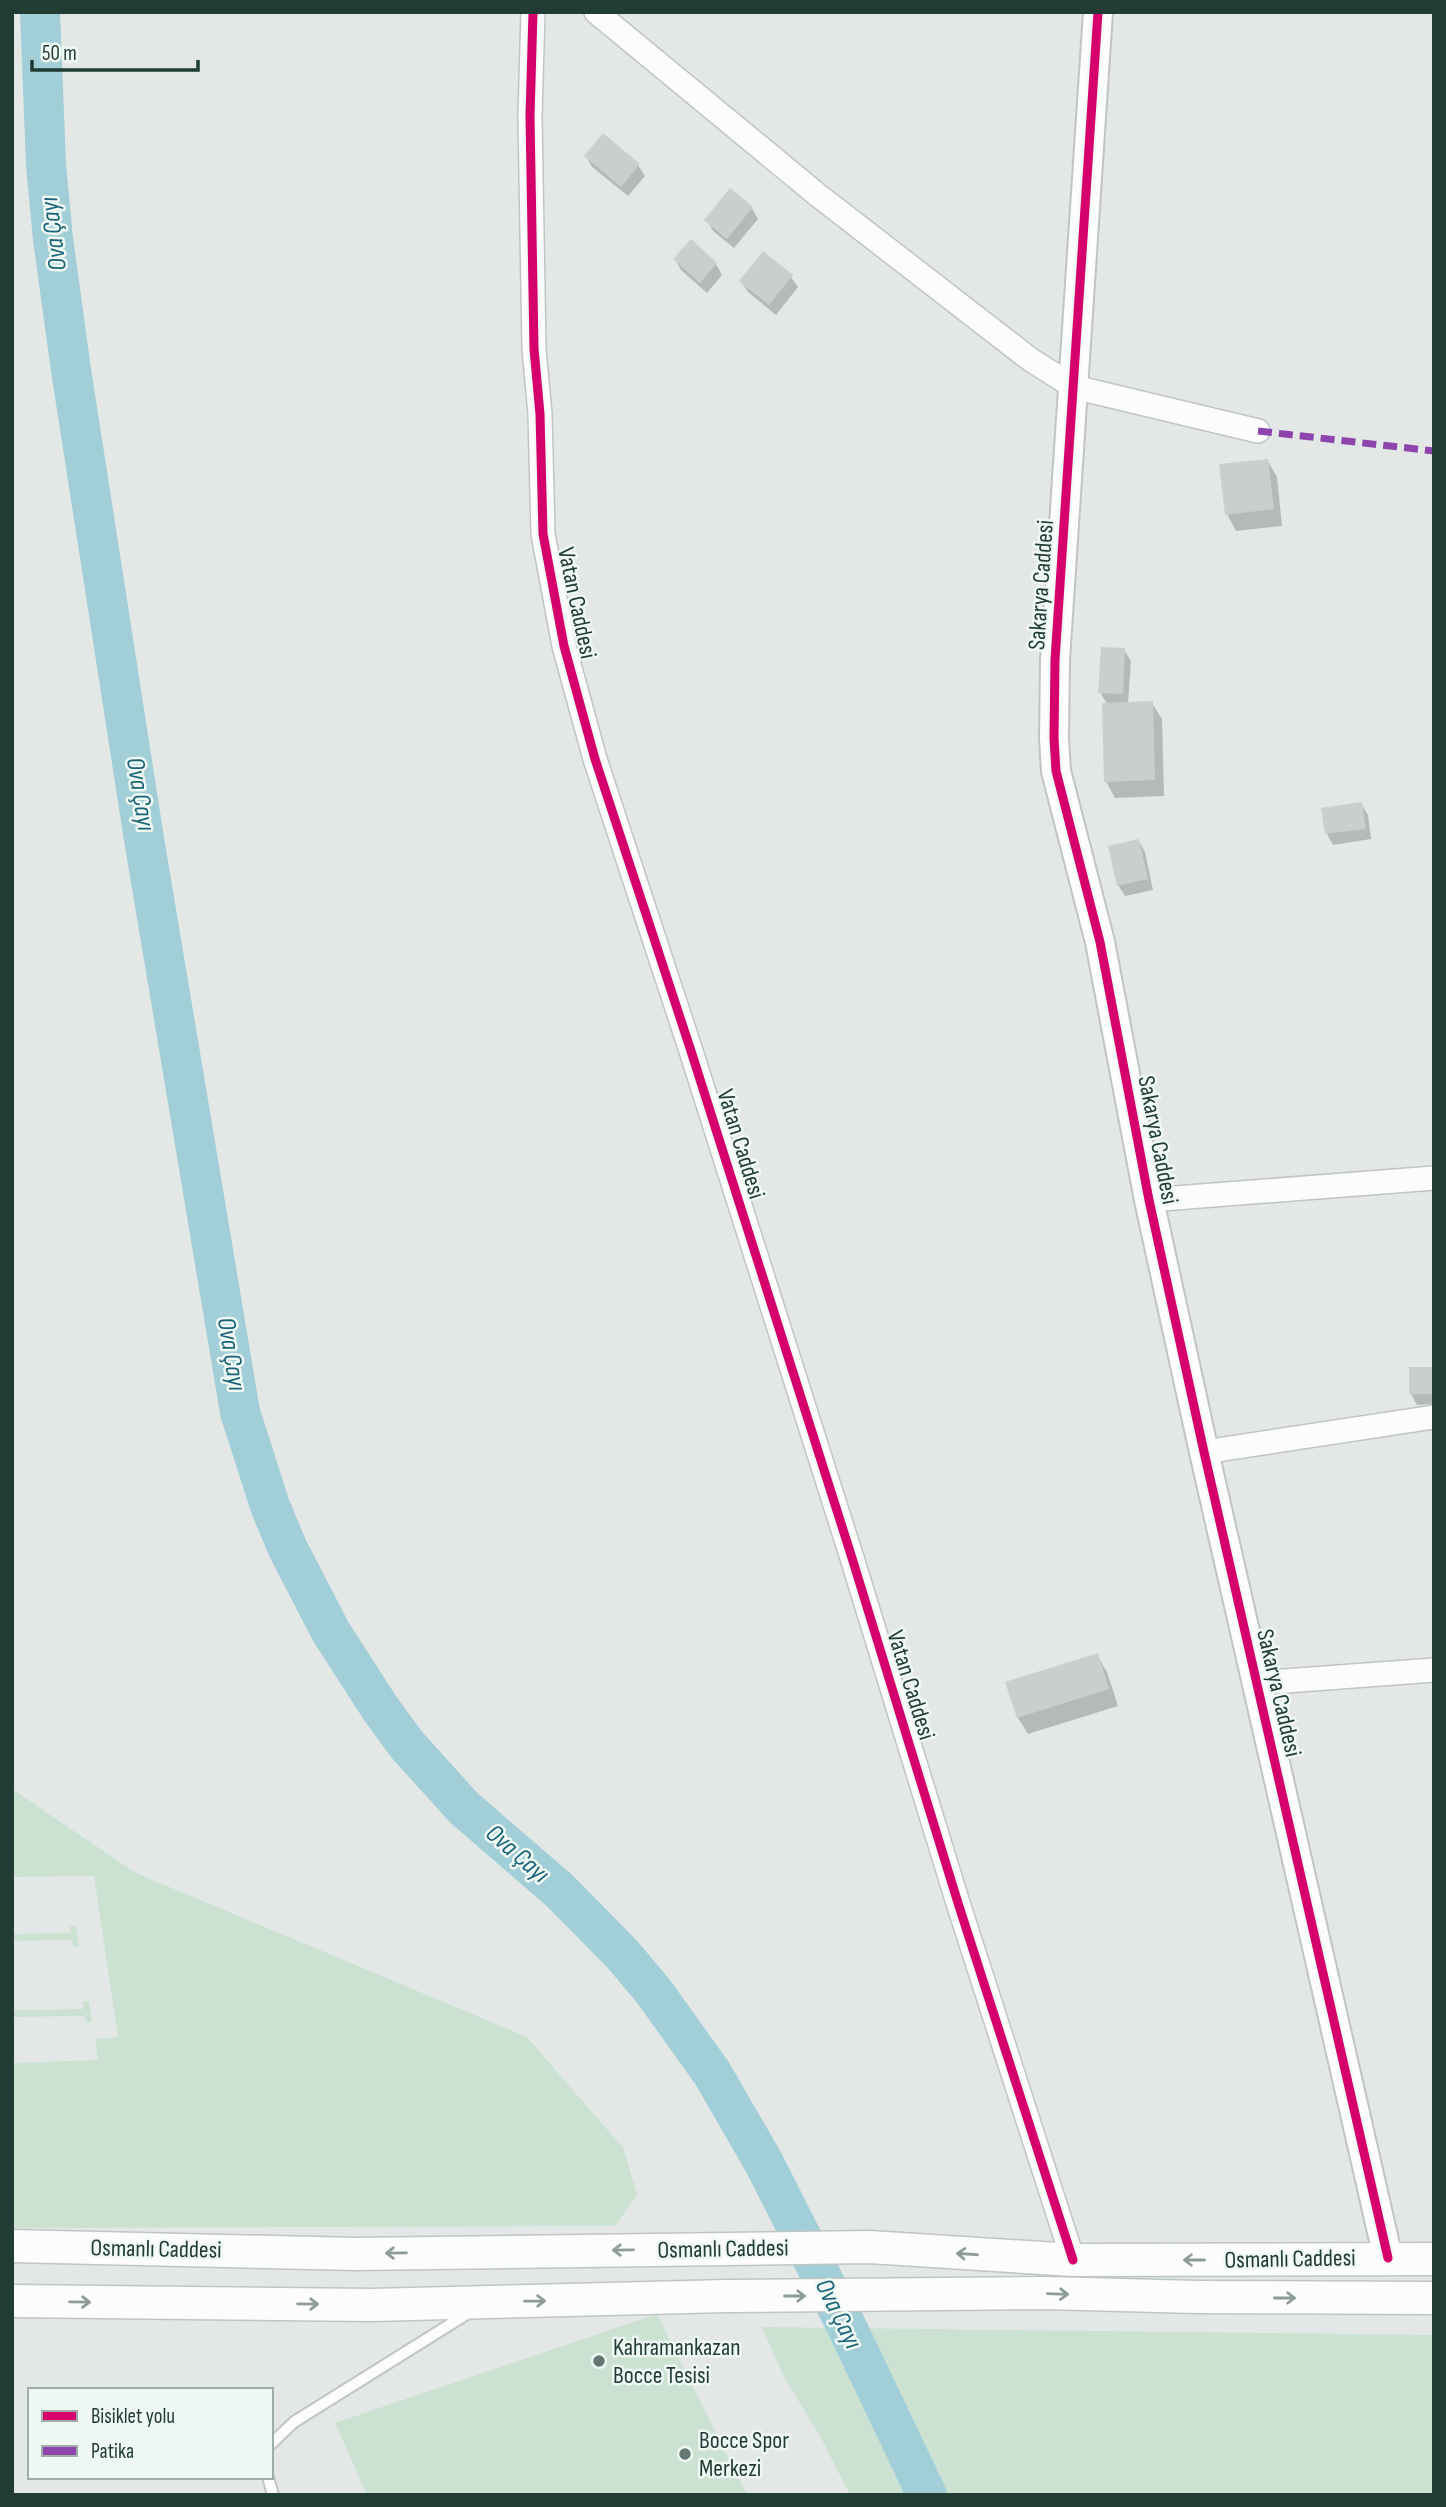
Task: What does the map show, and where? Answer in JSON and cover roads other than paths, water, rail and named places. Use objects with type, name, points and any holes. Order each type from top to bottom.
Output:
[{"type":"main road","name":"Osmanlı Caddesi","points":[[12,2246],[356,2254],[870,2247],[1073,2260],[1434,2259]]},
{"type":"main road","name":"Osmanlı Caddesi","points":[[12,2301],[372,2305],[727,2296],[1045,2293],[1434,2298]]},
{"type":"street","name":"Vatan Caddesi","points":[[533,12],[530,116],[534,335],[540,414],[543,534],[564,646],[595,759],[691,1051],[1073,2260]]},
{"type":"street","points":[[596,12],[819,197],[1031,360],[1074,387],[1258,431]]},
{"type":"street","name":"Sakarya Caddesi","points":[[1098,12],[1055,660],[1056,771],[1100,942],[1149,1200],[1204,1452],[1388,2258]]},
{"type":"street","points":[[1149,1200],[1434,1178]]},
{"type":"street","points":[[1204,1452],[1434,1418]]},
{"type":"street","points":[[1258,1683],[1434,1670]]},
{"type":"lane","points":[[273,2442],[294,2422],[486,2302]]},
{"type":"waterway","name":"Ova Çayı","points":[[40,12],[46,165],[71,370],[144,839],[240,1412],[270,1506],[288,1549],[331,1632],[407,1745],[464,1808],[560,1891],[623,1955],[654,1992],[712,2073],[764,2163],[845,2323],[927,2495]]},
{"type":"place","name":"Kahramankazan Bocce Tesisi","points":[[599,2361]]},
{"type":"place","name":"Bocce Spor Merkezi","points":[[685,2454]]}]
